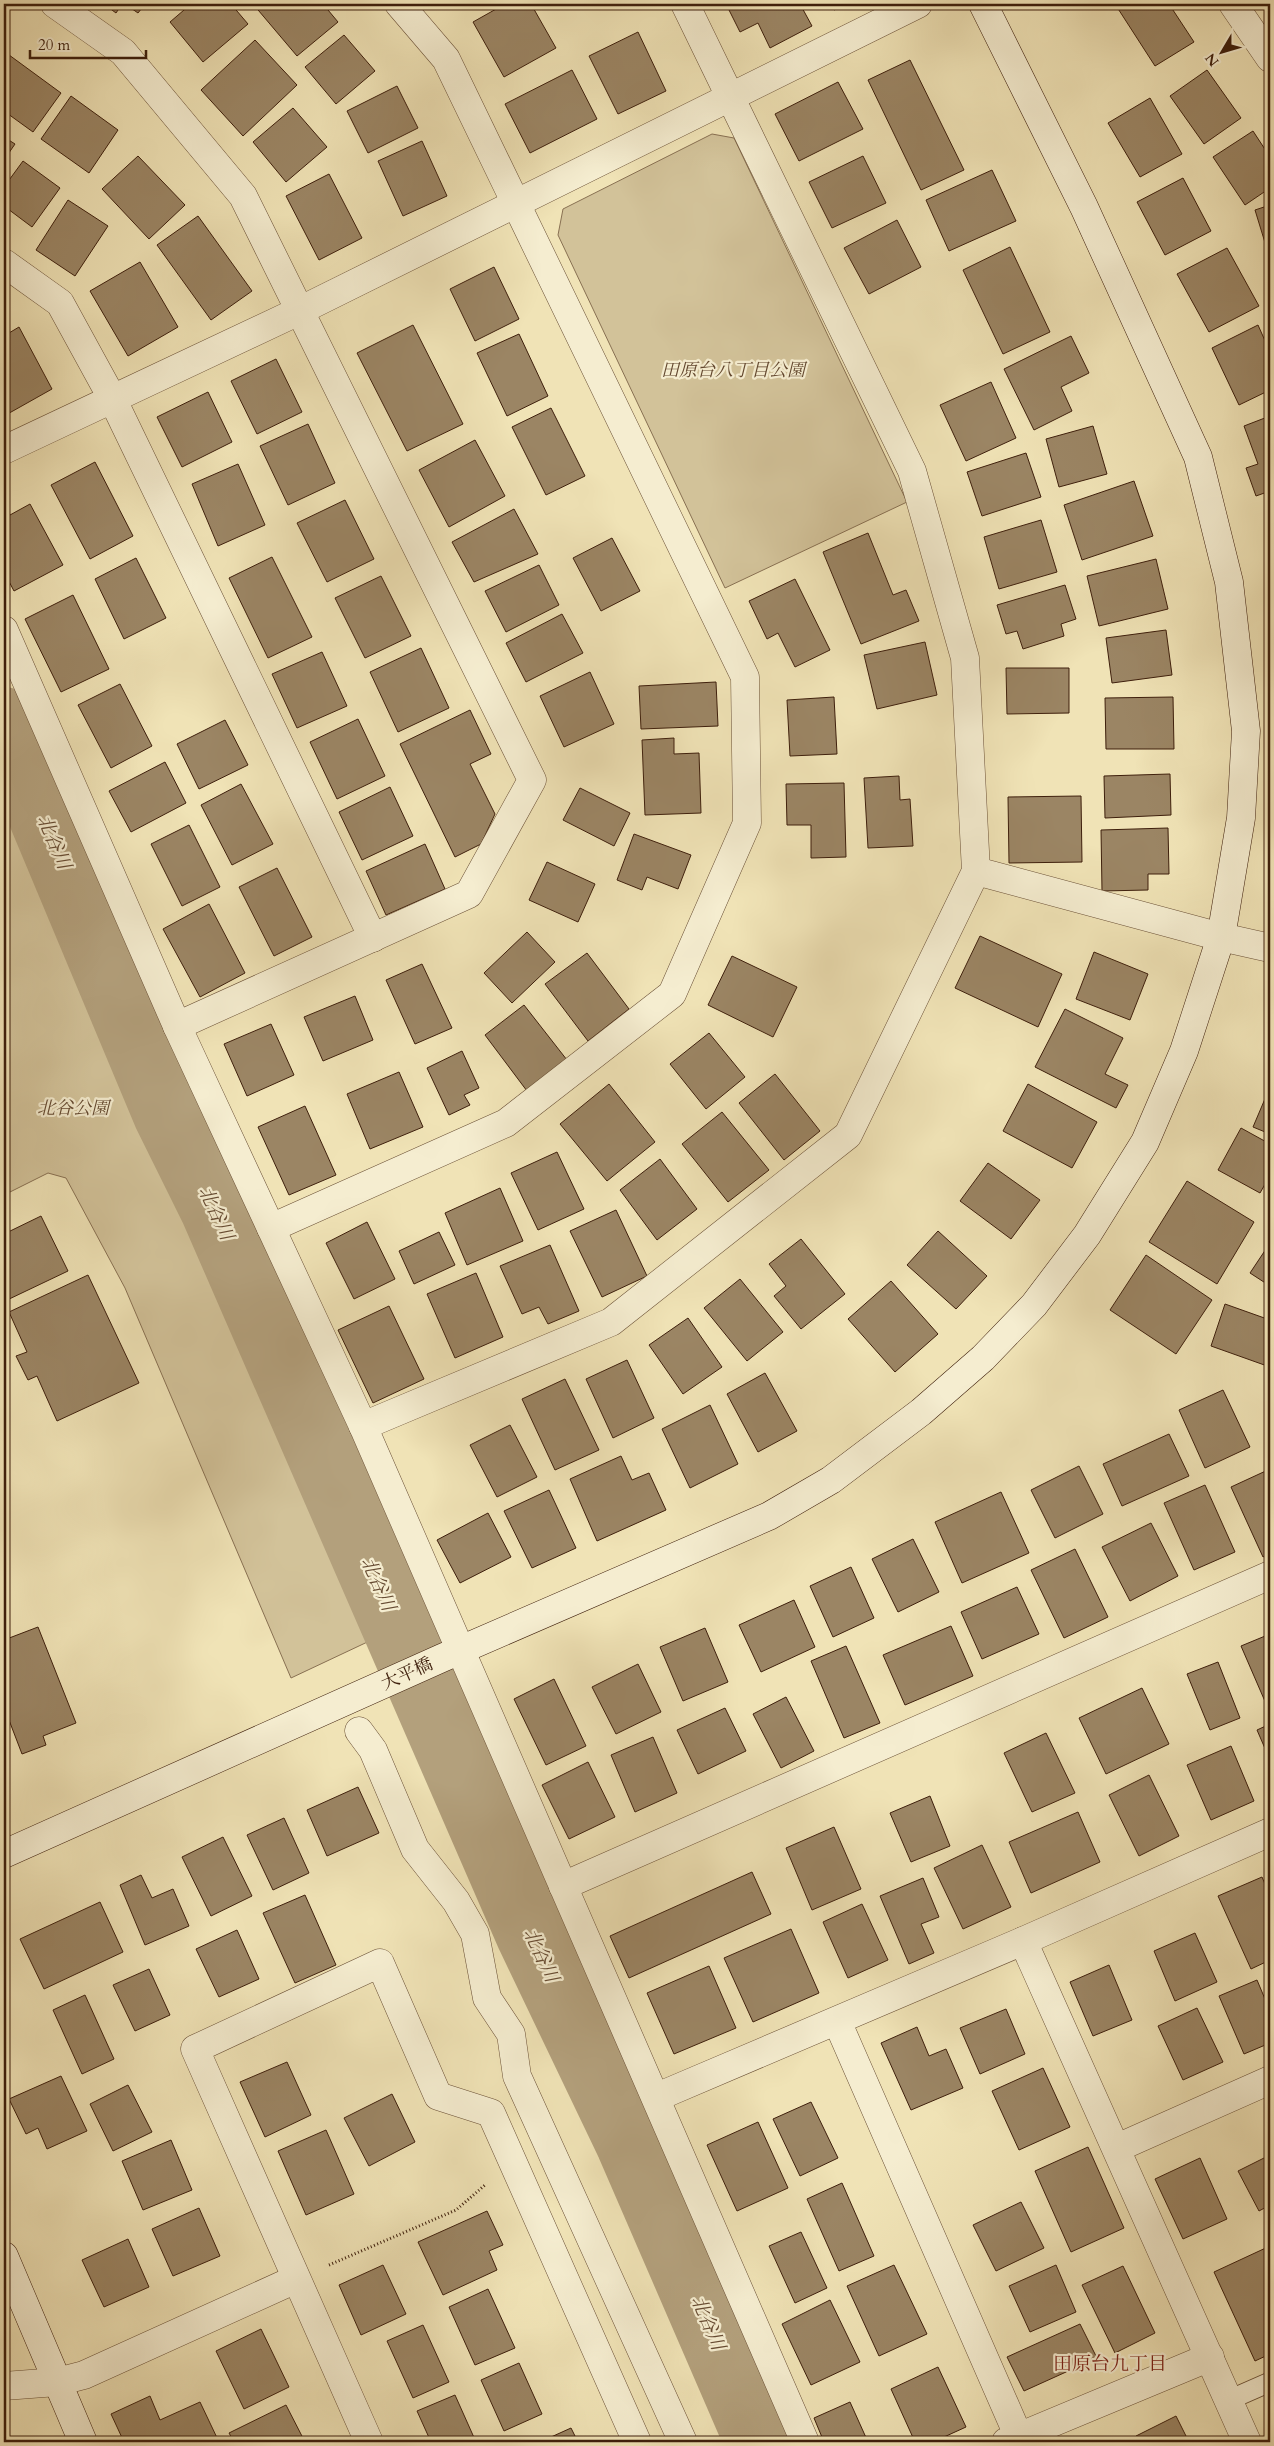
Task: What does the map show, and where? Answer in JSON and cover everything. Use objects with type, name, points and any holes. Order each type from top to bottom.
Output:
[{"type":"street","points":[[55,4],[123,52],[243,196],[532,780],[469,894],[178,1026]]},
{"type":"street","points":[[271,1228],[506,1123],[672,994],[747,823],[744,677],[446,59],[399,4]]},
{"type":"street","points":[[363,1426],[611,1322],[848,1135],[976,871],[965,658],[912,471],[731,95],[685,4]]},
{"type":"street","points":[[4,450],[299,311],[515,202],[918,4]]},
{"type":"street","name":"大平橋","points":[[4,1854],[452,1654],[769,1516],[831,1480],[921,1412],[983,1358],[1034,1305],[1087,1235],[1145,1142],[1184,1051],[1221,937],[1240,818],[1246,731],[1229,582],[1198,457],[1084,208],[983,4]]},
{"type":"street","points":[[1233,4],[1270,58]]},
{"type":"street","points":[[4,263],[60,303],[112,398],[373,938]]},
{"type":"street","points":[[4,630],[178,1026],[363,1426],[452,1654],[563,1886],[657,2097],[805,2442]]},
{"type":"street","points":[[976,871],[1221,937],[1270,948]]},
{"type":"street","points":[[563,1886],[1270,1576]]},
{"type":"street","points":[[359,1731],[373,1750],[415,1849],[456,1901],[475,1934],[487,1998],[511,2034],[516,2076],[683,2442]]},
{"type":"street","points":[[657,2097],[837,2022],[1270,1832]]},
{"type":"street","points":[[1023,1941],[1247,2442]]},
{"type":"street","points":[[369,2442],[195,2050],[380,1963],[438,2096],[491,2113],[637,2442]]},
{"type":"street","points":[[837,2022],[1015,2440],[1210,2357]]},
{"type":"street","points":[[1117,2148],[1270,2080]]},
{"type":"street","points":[[4,2256],[83,2442]]},
{"type":"street","points":[[4,2386],[57,2382],[84,2375],[296,2279]]},
{"type":"lane","points":[[1229,2400],[1270,2382]]},
{"type":"path","points":[[296,2279],[456,2210],[512,2162]]},
{"type":"green space","name":"田原台八丁目公園","points":[[712,134],[734,138],[907,502],[725,588],[558,235],[563,209]]},
{"type":"green space","name":"北谷公園","points":[[4,775],[152,1117],[205,1249],[295,1442],[378,1637],[291,1678],[125,1288],[66,1178],[48,1173],[4,1195]]},
{"type":"building","points":[[104,4],[122,4],[116,13]]},
{"type":"building","points":[[125,4],[145,4],[138,13]]},
{"type":"building","points":[[191,4],[231,4],[248,24],[203,62],[170,22]]},
{"type":"building","points":[[253,4],[323,4],[338,22],[297,56]]},
{"type":"building","points":[[505,4],[531,4],[556,48],[504,77],[473,22]]},
{"type":"building","points":[[726,4],[800,4],[812,26],[770,48],[758,23],[740,32]]},
{"type":"building","points":[[831,4],[847,4],[834,10]]},
{"type":"building","points":[[1115,4],[1169,4],[1194,42],[1155,66]]},
{"type":"building","points":[[638,32],[666,91],[618,114],[589,56]]},
{"type":"building","points":[[344,35],[375,71],[336,104],[305,67]]},
{"type":"building","points":[[255,40],[297,85],[243,136],[201,90]]},
{"type":"building","points":[[5,52],[61,93],[33,132],[4,111]]},
{"type":"building","points":[[910,60],[964,170],[921,190],[868,80]]},
{"type":"building","points":[[572,70],[597,119],[530,153],[505,104]]},
{"type":"building","points":[[1207,70],[1241,118],[1204,144],[1170,96]]},
{"type":"building","points":[[838,82],[863,129],[799,161],[775,114]]},
{"type":"building","points":[[397,86],[418,128],[368,153],[347,111]]},
{"type":"building","points":[[71,96],[118,130],[89,173],[41,139]]},
{"type":"building","points":[[1150,98],[1182,154],[1140,177],[1108,123]]},
{"type":"building","points":[[293,108],[327,147],[286,182],[253,142]]},
{"type":"building","points":[[1253,131],[1270,157],[1270,188],[1245,205],[1213,157]]},
{"type":"building","points":[[4,137],[15,144],[4,160]]},
{"type":"building","points":[[422,141],[447,196],[403,216],[378,161]]},
{"type":"building","points":[[138,156],[185,205],[149,239],[102,189]]},
{"type":"building","points":[[863,156],[886,203],[832,228],[809,182]]},
{"type":"building","points":[[23,161],[60,188],[32,227],[4,206],[4,187]]},
{"type":"building","points":[[992,170],[1016,221],[949,251],[926,200]]},
{"type":"building","points":[[329,174],[362,238],[319,260],[286,196]]},
{"type":"building","points":[[1183,178],[1211,231],[1165,255],[1137,202]]},
{"type":"building","points":[[68,200],[108,226],[75,276],[36,250]]},
{"type":"building","points":[[1270,205],[1270,259],[1255,210]]},
{"type":"building","points":[[198,216],[252,291],[211,320],[157,245]]},
{"type":"building","points":[[897,220],[921,267],[869,294],[844,248]]},
{"type":"building","points":[[1010,247],[1050,332],[1003,354],[963,270]]},
{"type":"building","points":[[1227,248],[1259,306],[1209,332],[1177,274]]},
{"type":"building","points":[[140,262],[178,327],[128,356],[90,291]]},
{"type":"building","points":[[494,267],[519,319],[475,341],[450,289]]},
{"type":"building","points":[[413,325],[463,424],[407,451],[357,353]]},
{"type":"building","points":[[1258,325],[1270,352],[1270,390],[1239,405],[1212,348]]},
{"type":"building","points":[[19,327],[52,389],[4,416],[4,336]]},
{"type":"building","points":[[519,334],[548,396],[507,416],[477,353]]},
{"type":"building","points":[[1071,336],[1089,373],[1061,387],[1072,411],[1034,430],[1004,369]]},
{"type":"building","points":[[276,359],[302,412],[257,434],[231,381]]},
{"type":"building","points":[[991,382],[1016,438],[966,461],[940,405]]},
{"type":"building","points":[[208,392],[232,442],[182,467],[157,417]]},
{"type":"building","points":[[551,408],[585,476],[546,495],[512,427]]},
{"type":"building","points":[[1270,416],[1270,491],[1256,496],[1246,468],[1258,464],[1244,426]]},
{"type":"building","points":[[308,424],[335,483],[288,505],[260,446]]},
{"type":"building","points":[[1093,426],[1107,474],[1059,487],[1046,439]]},
{"type":"building","points":[[475,440],[505,496],[449,527],[419,470]]},
{"type":"building","points":[[1026,453],[1041,497],[982,516],[967,472]]},
{"type":"building","points":[[95,462],[133,536],[90,559],[51,485]]},
{"type":"building","points":[[238,464],[265,525],[218,546],[192,484]]},
{"type":"building","points":[[1134,481],[1153,536],[1082,560],[1064,505]]},
{"type":"building","points":[[345,500],[374,559],[327,582],[297,523]]},
{"type":"building","points":[[4,504],[10,515],[30,504],[63,565],[14,591],[4,572]]},
{"type":"building","points":[[514,509],[538,554],[474,582],[452,542]]},
{"type":"building","points":[[1041,520],[1057,572],[999,589],[984,537]]},
{"type":"building","points":[[868,533],[893,595],[906,590],[919,621],[861,644],[823,552]]},
{"type":"building","points":[[612,538],[640,591],[601,611],[573,558]]},
{"type":"building","points":[[272,557],[312,637],[268,658],[229,578]]},
{"type":"building","points":[[136,558],[166,618],[124,639],[95,579]]},
{"type":"building","points":[[1156,559],[1168,609],[1099,626],[1087,576]]},
{"type":"building","points":[[539,565],[559,605],[506,632],[485,591]]},
{"type":"building","points":[[381,576],[411,636],[365,658],[335,598]]},
{"type":"building","points":[[795,579],[830,650],[795,667],[778,633],[767,639],[749,601]]},
{"type":"building","points":[[1065,585],[1076,619],[1061,624],[1064,636],[1023,649],[1017,631],[1006,634],[997,605]]},
{"type":"building","points":[[73,595],[109,669],[61,692],[25,619]]},
{"type":"building","points":[[562,614],[583,653],[526,682],[506,643]]},
{"type":"building","points":[[1166,630],[1172,675],[1112,683],[1106,638]]},
{"type":"building","points":[[925,642],[937,695],[877,709],[864,655]]},
{"type":"building","points":[[421,648],[449,708],[398,732],[370,672]]},
{"type":"building","points":[[322,652],[347,706],[297,728],[272,674]]},
{"type":"building","points":[[1006,668],[1069,668],[1069,713],[1007,714]]},
{"type":"building","points":[[590,672],[614,724],[564,747],[540,696]]},
{"type":"building","points":[[716,682],[718,726],[641,729],[639,686]]},
{"type":"building","points":[[120,684],[152,746],[111,768],[78,705]]},
{"type":"building","points":[[834,697],[837,754],[790,756],[787,700]]},
{"type":"building","points":[[1173,697],[1174,749],[1106,749],[1105,698]]},
{"type":"building","points":[[470,710],[491,754],[470,764],[495,814],[481,844],[455,857],[400,744]]},
{"type":"building","points":[[358,719],[385,776],[337,799],[310,742]]},
{"type":"building","points":[[225,720],[248,765],[199,789],[177,744]]},
{"type":"building","points":[[674,738],[674,754],[699,753],[701,813],[645,815],[642,740]]},
{"type":"building","points":[[165,762],[186,803],[131,832],[109,791]]},
{"type":"building","points":[[1170,774],[1171,815],[1105,818],[1104,776]]},
{"type":"building","points":[[899,776],[900,800],[910,799],[913,846],[868,848],[864,778]]},
{"type":"building","points":[[844,783],[846,857],[811,858],[811,825],[787,825],[786,784]]},
{"type":"building","points":[[241,784],[273,844],[232,865],[201,805]]},
{"type":"building","points":[[390,787],[413,836],[362,860],[339,812]]},
{"type":"building","points":[[580,788],[630,813],[614,846],[563,820]]},
{"type":"building","points":[[1081,796],[1082,862],[1009,863],[1008,797]]},
{"type":"building","points":[[189,825],[220,887],[182,906],[151,844]]},
{"type":"building","points":[[1168,828],[1169,874],[1148,874],[1148,890],[1102,891],[1101,830]]},
{"type":"building","points":[[634,834],[691,855],[678,889],[647,877],[642,890],[617,880]]},
{"type":"building","points":[[425,844],[445,889],[386,915],[366,871]]},
{"type":"building","points":[[547,862],[595,884],[578,922],[529,900]]},
{"type":"building","points":[[277,868],[312,937],[274,956],[239,887]]},
{"type":"building","points":[[209,904],[245,973],[200,997],[163,929]]},
{"type":"building","points":[[527,932],[555,962],[512,1003],[484,973]]},
{"type":"building","points":[[980,936],[1062,974],[1038,1027],[955,988]]},
{"type":"building","points":[[1094,952],[1148,974],[1130,1020],[1076,999]]},
{"type":"building","points":[[587,953],[629,1009],[588,1041],[545,984]]},
{"type":"building","points":[[732,956],[797,987],[773,1037],[708,1005]]},
{"type":"building","points":[[422,964],[452,1028],[415,1044],[386,980]]},
{"type":"building","points":[[355,996],[373,1040],[323,1061],[304,1017]]},
{"type":"building","points":[[524,1005],[567,1060],[527,1091],[485,1035]]},
{"type":"building","points":[[1065,1009],[1123,1038],[1105,1074],[1128,1085],[1116,1108],[1035,1067]]},
{"type":"building","points":[[271,1024],[294,1075],[247,1096],[224,1044]]},
{"type":"building","points":[[709,1033],[745,1077],[706,1109],[670,1064]]},
{"type":"building","points":[[462,1051],[479,1088],[464,1095],[470,1105],[449,1115],[427,1068]]},
{"type":"building","points":[[399,1072],[423,1127],[370,1149],[347,1094]]},
{"type":"building","points":[[775,1074],[820,1131],[784,1160],[739,1103]]},
{"type":"building","points":[[609,1084],[655,1142],[607,1181],[560,1124]]},
{"type":"building","points":[[1028,1084],[1097,1122],[1072,1168],[1003,1131]]},
{"type":"building","points":[[1270,1087],[1270,1134],[1253,1127]]},
{"type":"building","points":[[305,1106],[336,1175],[289,1195],[258,1127]]},
{"type":"building","points":[[722,1112],[769,1170],[728,1202],[682,1144]]},
{"type":"building","points":[[1241,1128],[1270,1144],[1270,1181],[1268,1179],[1260,1193],[1218,1170]]},
{"type":"building","points":[[557,1152],[584,1209],[538,1230],[511,1173]]},
{"type":"building","points":[[660,1159],[697,1209],[657,1240],[620,1190]]},
{"type":"building","points":[[988,1163],[1040,1200],[1011,1239],[960,1201]]},
{"type":"building","points":[[1187,1181],[1254,1222],[1217,1284],[1149,1242]]},
{"type":"building","points":[[500,1188],[523,1241],[467,1265],[445,1213]]},
{"type":"building","points":[[616,1210],[647,1276],[602,1297],[570,1231]]},
{"type":"building","points":[[41,1216],[68,1271],[5,1301],[4,1234]]},
{"type":"building","points":[[367,1222],[395,1279],[354,1299],[326,1243]]},
{"type":"building","points":[[938,1231],[987,1276],[956,1309],[907,1265]]},
{"type":"building","points":[[439,1232],[455,1265],[414,1284],[399,1251]]},
{"type":"building","points":[[801,1239],[845,1294],[801,1329],[774,1296],[786,1286],[769,1264]]},
{"type":"building","points":[[1270,1243],[1270,1286],[1250,1273]]},
{"type":"building","points":[[550,1245],[579,1311],[548,1324],[539,1307],[522,1314],[500,1266]]},
{"type":"building","points":[[1146,1255],[1212,1300],[1176,1354],[1110,1310]]},
{"type":"building","points":[[476,1273],[503,1337],[455,1358],[427,1294]]},
{"type":"building","points":[[88,1275],[139,1383],[57,1421],[37,1376],[28,1380],[16,1356],[27,1352],[9,1312]]},
{"type":"building","points":[[740,1279],[783,1332],[747,1361],[704,1308]]},
{"type":"building","points":[[891,1281],[938,1334],[895,1372],[848,1319]]},
{"type":"building","points":[[1225,1304],[1270,1320],[1270,1367],[1211,1346]]},
{"type":"building","points":[[389,1306],[424,1379],[373,1403],[338,1330]]},
{"type":"building","points":[[688,1318],[722,1367],[683,1394],[649,1345]]},
{"type":"building","points":[[627,1360],[654,1418],[613,1438],[586,1379]]},
{"type":"building","points":[[765,1373],[797,1431],[758,1452],[727,1394]]},
{"type":"building","points":[[565,1379],[599,1450],[555,1470],[522,1399]]},
{"type":"building","points":[[1223,1390],[1250,1447],[1205,1468],[1179,1410]]},
{"type":"building","points":[[710,1405],[738,1464],[690,1488],[662,1429]]},
{"type":"building","points":[[510,1425],[537,1477],[497,1497],[470,1445]]},
{"type":"building","points":[[1169,1434],[1189,1476],[1122,1506],[1103,1464]]},
{"type":"building","points":[[621,1456],[632,1480],[649,1473],[666,1510],[597,1541],[570,1479]]},
{"type":"building","points":[[1079,1466],[1103,1514],[1055,1538],[1031,1490]]},
{"type":"building","points":[[1270,1469],[1270,1553],[1263,1557],[1231,1487]]},
{"type":"building","points":[[1205,1485],[1235,1552],[1194,1570],[1164,1503]]},
{"type":"building","points":[[549,1490],[576,1548],[532,1568],[504,1511]]},
{"type":"building","points":[[1001,1492],[1029,1553],[962,1583],[935,1522]]},
{"type":"building","points":[[488,1513],[511,1557],[460,1583],[437,1540]]},
{"type":"building","points":[[1151,1523],[1178,1576],[1130,1601],[1102,1547]]},
{"type":"building","points":[[913,1539],[939,1592],[898,1612],[872,1559]]},
{"type":"building","points":[[1075,1549],[1108,1617],[1064,1638],[1031,1570]]},
{"type":"building","points":[[851,1567],[874,1618],[833,1637],[810,1586]]},
{"type":"building","points":[[1017,1587],[1039,1634],[982,1659],[961,1612]]},
{"type":"building","points":[[794,1600],[815,1647],[761,1672],[739,1625]]},
{"type":"building","points":[[951,1626],[973,1676],[905,1705],[883,1655]]},
{"type":"building","points":[[38,1627],[76,1723],[43,1736],[46,1745],[22,1754],[4,1707],[4,1640]]},
{"type":"building","points":[[705,1628],[728,1682],[683,1701],[660,1647]]},
{"type":"building","points":[[1270,1634],[1270,1704],[1267,1706],[1241,1646]]},
{"type":"building","points":[[846,1646],[880,1723],[844,1738],[811,1661]]},
{"type":"building","points":[[1218,1662],[1240,1718],[1210,1730],[1187,1674]]},
{"type":"building","points":[[638,1664],[661,1712],[616,1734],[592,1687]]},
{"type":"building","points":[[554,1679],[586,1746],[546,1765],[514,1699]]},
{"type":"building","points":[[1142,1688],[1169,1744],[1106,1774],[1079,1718]]},
{"type":"building","points":[[786,1697],[814,1751],[781,1768],[753,1714]]},
{"type":"building","points":[[725,1708],[746,1751],[698,1774],[677,1730]]},
{"type":"building","points":[[1270,1724],[1270,1760],[1257,1730]]},
{"type":"building","points":[[1046,1733],[1075,1793],[1032,1812],[1004,1753]]},
{"type":"building","points":[[653,1737],[677,1793],[635,1812],[611,1755]]},
{"type":"building","points":[[1231,1746],[1254,1801],[1211,1820],[1187,1765]]},
{"type":"building","points":[[588,1762],[615,1817],[569,1839],[542,1785]]},
{"type":"building","points":[[1149,1775],[1179,1836],[1139,1856],[1109,1795]]},
{"type":"building","points":[[358,1787],[379,1833],[327,1856],[307,1810]]},
{"type":"building","points":[[930,1796],[950,1846],[911,1862],[890,1813]]},
{"type":"building","points":[[1078,1812],[1100,1862],[1031,1893],[1009,1842]]},
{"type":"building","points":[[284,1818],[309,1873],[273,1890],[247,1835]]},
{"type":"building","points":[[834,1827],[861,1889],[812,1910],[786,1848]]},
{"type":"building","points":[[223,1837],[252,1896],[211,1916],[182,1857]]},
{"type":"building","points":[[982,1845],[1011,1907],[963,1929],[934,1868]]},
{"type":"building","points":[[752,1872],[771,1914],[629,1978],[610,1936]]},
{"type":"building","points":[[141,1875],[152,1898],[173,1889],[189,1926],[145,1945],[120,1885]]},
{"type":"building","points":[[1262,1877],[1270,1896],[1270,1960],[1251,1969],[1218,1896]]},
{"type":"building","points":[[923,1878],[939,1917],[921,1924],[934,1953],[909,1964],[880,1896]]},
{"type":"building","points":[[305,1895],[336,1965],[295,1983],[263,1913]]},
{"type":"building","points":[[100,1902],[123,1952],[44,1989],[20,1939]]},
{"type":"building","points":[[862,1904],[888,1960],[848,1978],[823,1922]]},
{"type":"building","points":[[791,1929],[819,1993],[753,2022],[724,1958]]},
{"type":"building","points":[[237,1930],[259,1979],[219,1997],[196,1949]]},
{"type":"building","points":[[1195,1933],[1217,1982],[1175,2001],[1154,1951]]},
{"type":"building","points":[[1109,1965],[1132,2020],[1093,2036],[1070,1982]]},
{"type":"building","points":[[709,1966],[736,2028],[674,2054],[647,1993]]},
{"type":"building","points":[[149,1969],[170,2015],[135,2031],[113,1985]]},
{"type":"building","points":[[1257,1980],[1270,2011],[1270,2043],[1244,2054],[1219,1996]]},
{"type":"building","points":[[85,1995],[114,2059],[82,2074],[53,2010]]},
{"type":"building","points":[[1197,2008],[1223,2062],[1183,2080],[1158,2026]]},
{"type":"building","points":[[1006,2009],[1025,2054],[980,2074],[960,2028]]},
{"type":"building","points":[[917,2027],[929,2056],[946,2049],[963,2088],[911,2110],[881,2043]]},
{"type":"building","points":[[287,2062],[311,2115],[265,2137],[240,2082]]},
{"type":"building","points":[[1043,2068],[1070,2127],[1019,2150],[992,2091]]},
{"type":"building","points":[[61,2076],[87,2131],[47,2149],[38,2128],[26,2134],[9,2099]]},
{"type":"building","points":[[128,2085],[152,2132],[113,2151],[90,2104]]},
{"type":"building","points":[[392,2094],[415,2142],[369,2166],[344,2118]]},
{"type":"building","points":[[811,2102],[838,2158],[800,2176],[773,2119]]},
{"type":"building","points":[[758,2122],[788,2188],[737,2211],[707,2145]]},
{"type":"building","points":[[326,2130],[354,2194],[306,2215],[278,2151]]},
{"type":"building","points":[[171,2140],[192,2190],[143,2210],[122,2161]]},
{"type":"building","points":[[1088,2147],[1124,2228],[1071,2252],[1035,2171]]},
{"type":"building","points":[[1270,2155],[1270,2205],[1259,2211],[1238,2171]]},
{"type":"building","points":[[1200,2158],[1227,2219],[1183,2239],[1155,2179]]},
{"type":"building","points":[[842,2183],[874,2256],[839,2271],[807,2199]]},
{"type":"building","points":[[1021,2202],[1044,2248],[996,2271],[973,2225]]},
{"type":"building","points":[[199,2208],[220,2256],[173,2276],[152,2229]]},
{"type":"building","points":[[487,2211],[503,2245],[489,2251],[497,2270],[443,2295],[418,2242]]},
{"type":"building","points":[[801,2232],[827,2288],[795,2303],[769,2246]]},
{"type":"building","points":[[128,2239],[149,2287],[104,2307],[82,2260]]},
{"type":"building","points":[[1270,2246],[1270,2354],[1255,2361],[1214,2272]]},
{"type":"building","points":[[383,2265],[406,2314],[361,2335],[339,2285]]},
{"type":"building","points":[[894,2265],[927,2334],[879,2356],[847,2286]]},
{"type":"building","points":[[1056,2265],[1076,2312],[1030,2332],[1009,2286]]},
{"type":"building","points":[[1123,2266],[1155,2333],[1115,2353],[1082,2285]]},
{"type":"building","points":[[488,2289],[515,2348],[475,2365],[449,2307]]},
{"type":"building","points":[[830,2300],[860,2362],[811,2385],[782,2324]]},
{"type":"building","points":[[1080,2324],[1097,2358],[1024,2391],[1007,2357]]},
{"type":"building","points":[[423,2325],[449,2382],[413,2398],[387,2341]]},
{"type":"building","points":[[261,2329],[289,2387],[244,2409],[216,2351]]},
{"type":"building","points":[[519,2363],[542,2414],[504,2431],[481,2380]]},
{"type":"building","points":[[938,2367],[966,2427],[933,2442],[915,2442],[891,2389]]},
{"type":"building","points":[[455,2395],[476,2442],[431,2442],[417,2411]]},
{"type":"building","points":[[150,2396],[160,2420],[200,2402],[219,2442],[124,2442],[111,2414]]},
{"type":"building","points":[[850,2402],[868,2442],[824,2442],[814,2418]]},
{"type":"building","points":[[286,2405],[305,2442],[234,2442],[229,2433]]},
{"type":"building","points":[[1176,2416],[1189,2442],[1139,2442],[1136,2436]]},
{"type":"building","points":[[571,2428],[578,2442],[540,2442]]},
{"type":"waterway","name":"北谷川","points":[[4,722],[168,1114],[215,1209],[531,1935],[631,2144],[760,2442]]},
{"type":"district","name":"田原台九丁目","points":[[1110,2364]]}]
